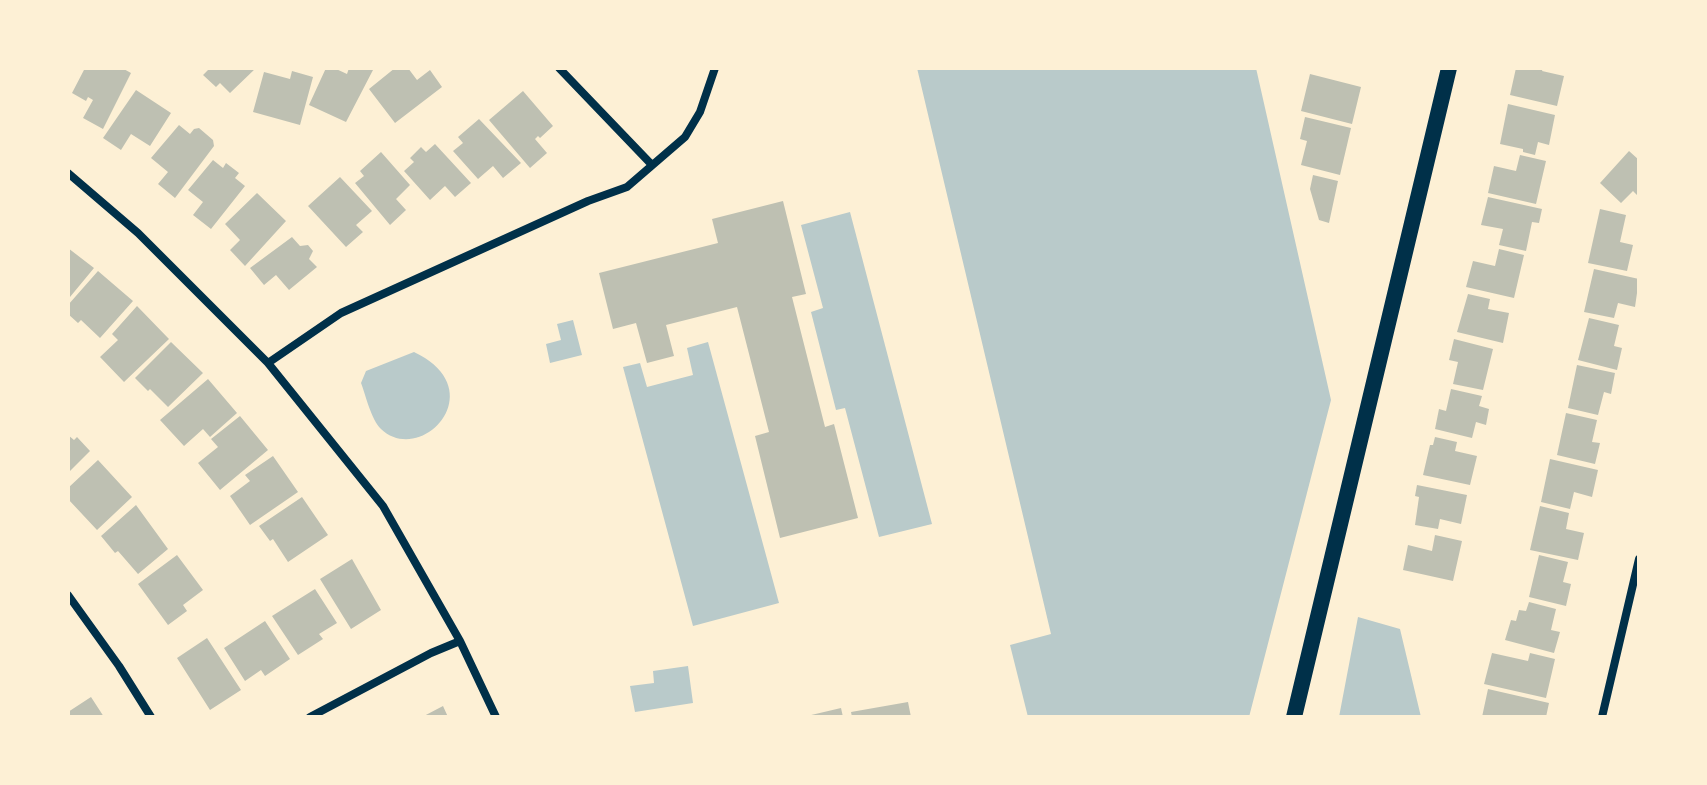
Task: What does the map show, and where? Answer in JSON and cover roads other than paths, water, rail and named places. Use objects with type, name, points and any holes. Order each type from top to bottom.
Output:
[{"type":"main road","points":[[1294,717],[1449,68]]},
{"type":"street","points":[[559,68],[652,165]]},
{"type":"street","points":[[268,363],[341,313],[588,201],[627,187],[685,137],[700,112],[715,68]]},
{"type":"street","points":[[68,173],[138,233],[268,363],[383,506],[460,641],[496,717]]},
{"type":"street","points":[[1602,717],[1639,559]]},
{"type":"street","points":[[68,595],[151,717]]},
{"type":"street","points":[[310,717],[431,653],[460,641]]}]
